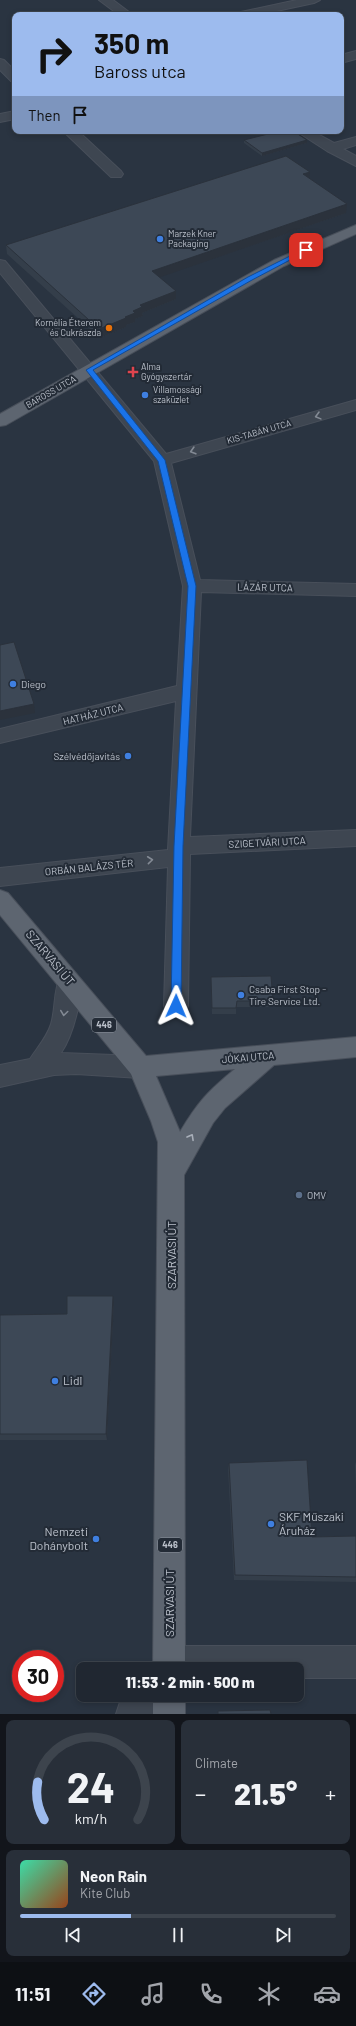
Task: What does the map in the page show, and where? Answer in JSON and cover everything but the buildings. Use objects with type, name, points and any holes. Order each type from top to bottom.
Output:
[{"type":"main road","name":"BAROSS UTCA","points":[[0,421],[279,263],[356,229]]},
{"type":"main road","name":"SZARVASI ÚT","points":[[0,899],[140,1067],[171,1142],[169,1662]]},
{"type":"main road","name":"JÓKAI UTCA","points":[[140,1067],[356,1047]]},
{"type":"main road","points":[[172,1171],[204,1115],[216,1100],[267,1056]]},
{"type":"street","points":[[105,0],[123,12]]},
{"type":"street","points":[[255,12],[314,0]]},
{"type":"street","points":[[344,58],[356,55]]},
{"type":"street","points":[[0,63],[12,75]]},
{"type":"street","points":[[0,118],[12,116]]},
{"type":"street","points":[[73,134],[116,174]]},
{"type":"street","points":[[308,134],[356,162]]},
{"type":"street","points":[[332,148],[356,142]]},
{"type":"street","points":[[0,264],[162,460],[192,586],[178,852],[176,1006]]},
{"type":"street","name":"KIS-TABÁN UTCA","points":[[162,460],[356,405]]},
{"type":"street","name":"LÁZÁR UTCA","points":[[192,586],[350,588]]},
{"type":"street","name":"HATHÁZ UTCA","points":[[0,736],[187,691]]},
{"type":"street","name":"SZIGETVÁRI UTCA","points":[[178,852],[356,838]]},
{"type":"street","name":"ORBÁN BALÁZS TÉR","points":[[0,877],[178,852]]},
{"type":"street","points":[[38,1067],[54,1043],[63,1024],[69,982]]},
{"type":"street","points":[[0,1076],[38,1067],[76,1063],[140,1067]]},
{"type":"street","points":[[304,1663],[356,1662]]},
{"type":"street","points":[[132,1714],[169,1705]]},
{"type":"place","name":"Marzek Kner Packaging","points":[[160,239]]},
{"type":"place","name":"Kornélia Étterem és Cukrászda","points":[[109,328]]},
{"type":"place","name":"Alma Gyógyszertár","points":[[133,372]]},
{"type":"place","name":"Villamossági szaküzlet","points":[[145,395]]},
{"type":"place","name":"Diego","points":[[13,684]]},
{"type":"place","name":"Szélvédőjavítás","points":[[128,756]]},
{"type":"place","name":"Csaba First Stop - Tire Service Ltd.","points":[[241,995]]},
{"type":"place","name":"OMV","points":[[299,1195]]},
{"type":"place","name":"Lidl","points":[[55,1381]]},
{"type":"place","name":"SKF Műszaki Áruház","points":[[271,1524]]},
{"type":"place","name":"Nemzeti Dohánybolt","points":[[96,1539]]},
{"type":"route","points":[[176,1006],[179,846],[192,586],[162,460],[89,370],[250,279],[306,250]]}]
